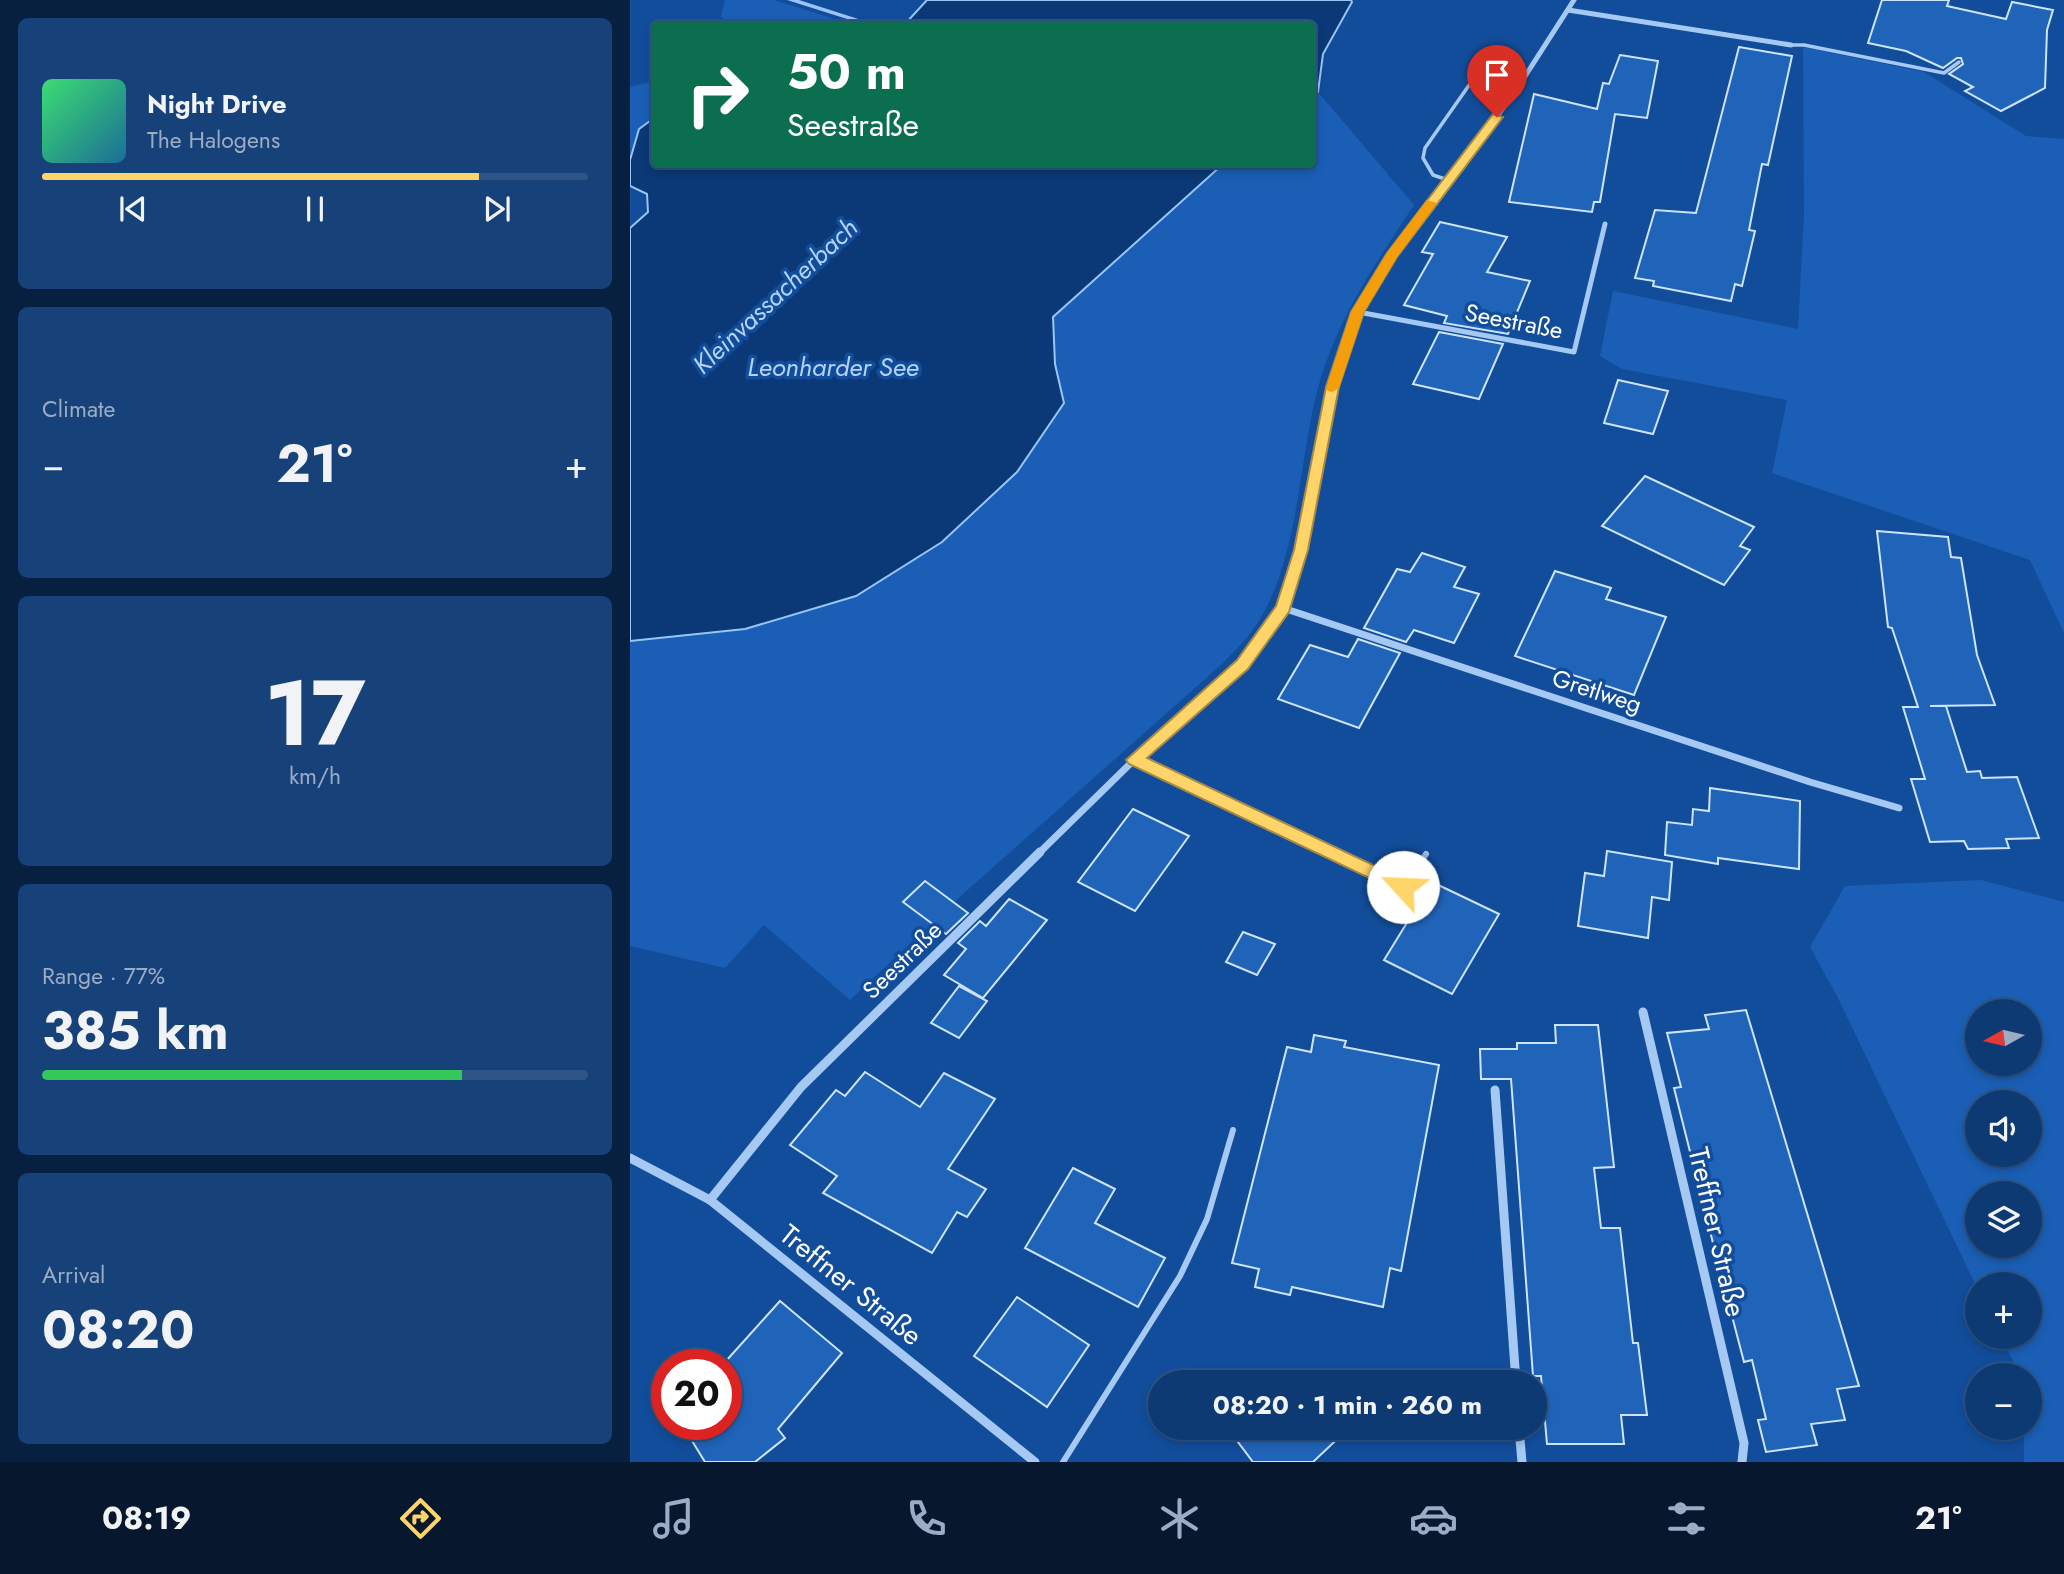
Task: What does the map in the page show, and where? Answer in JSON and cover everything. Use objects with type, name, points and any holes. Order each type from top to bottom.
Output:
[{"type":"street","name":"Seestraße","points":[[710,1200],[801,1087],[1134,760],[1242,664],[1283,608],[1301,550],[1333,387],[1358,312],[1391,256],[1513,95],[1574,0]]},
{"type":"street","points":[[1569,10],[1791,45]]},
{"type":"street","name":"Seestraße","points":[[1358,312],[1574,352],[1605,224]]},
{"type":"street","name":"Gretlweg","points":[[1283,608],[1810,782],[1899,808]]},
{"type":"street","name":"Treffner Straße","points":[[1643,1012],[1744,1443],[1742,1462]]},
{"type":"street","points":[[1496,1090],[1515,1370]]},
{"type":"street","name":"Treffner Straße","points":[[630,1158],[710,1200],[1035,1462]]},
{"type":"street","points":[[1520,1440],[1522,1462]]},
{"type":"lane","points":[[1791,45],[1804,45],[1944,73],[1959,62]]},
{"type":"lane","points":[[1448,180],[1433,175],[1423,158],[1425,148],[1486,61]]},
{"type":"lane","points":[[1134,760],[1403,887],[1426,854]]},
{"type":"lane","points":[[1063,1462],[1180,1276],[1207,1219],[1233,1130]]},
{"type":"shaded area","points":[[725,0],[774,0],[840,21],[728,21],[721,17]]},
{"type":"shaded area","points":[[1803,47],[1924,72],[2026,136],[2064,139],[2064,633],[2030,560],[1772,473],[1787,400],[1622,369],[1600,356],[1613,291],[1798,329],[1804,214]]},
{"type":"shaded area","points":[[651,82],[651,120],[639,129],[630,160],[630,87]]},
{"type":"shaded area","points":[[1318,92],[1414,205],[1362,286],[1330,351],[1314,405],[1290,540],[1281,573],[1268,604],[1249,635],[1223,663],[963,894],[850,1000],[764,925],[725,968],[630,946],[630,641],[745,629],[1064,404],[1055,364],[1053,317],[1219,168],[1316,168]]},
{"type":"shaded area","points":[[1981,880],[2064,902],[2064,1462],[2024,1462],[2024,1440],[2042,1440],[2042,1363],[2014,1363],[2007,1349],[2042,1349],[2042,1272],[1969,1272],[1838,998],[1810,947],[1845,886]]},
{"type":"water","points":[[927,0],[1352,2],[1323,54],[1316,93],[1316,21],[908,21]]},
{"type":"water","name":"Leonharder See","points":[[651,120],[651,168],[1219,168],[1053,317],[1055,364],[1064,403],[1017,472],[942,542],[856,596],[745,629],[630,641],[630,228],[648,212],[647,194],[630,186],[630,160],[639,129]]},
{"type":"building","points":[[1882,0],[1949,0],[1947,6],[2006,19],[2012,2],[2053,10],[2047,30],[2045,88],[2001,111],[1965,91],[1973,87],[1949,74],[1963,64],[1961,58],[1943,68],[1906,51],[1868,43]]},
{"type":"building","points":[[1739,47],[1792,56],[1768,165],[1762,164],[1749,230],[1755,231],[1742,286],[1735,284],[1731,301],[1653,286],[1654,281],[1635,278],[1655,210],[1696,213]]},
{"type":"building","points":[[1620,55],[1658,61],[1647,118],[1615,114],[1600,202],[1594,202],[1592,212],[1509,202],[1534,94],[1597,109],[1603,83],[1609,84]]},
{"type":"building","points":[[1440,222],[1507,237],[1487,272],[1530,281],[1508,334],[1444,323],[1447,316],[1404,305],[1433,254],[1422,252]]},
{"type":"building","points":[[1439,332],[1503,344],[1479,399],[1413,384]]},
{"type":"building","points":[[1618,380],[1668,391],[1653,434],[1604,423]]},
{"type":"building","points":[[1645,476],[1754,527],[1740,546],[1750,550],[1724,585],[1602,526]]},
{"type":"building","points":[[1877,531],[1948,537],[1951,557],[1961,558],[1977,655],[1995,705],[1930,706],[1946,706],[1967,772],[1980,771],[1982,778],[2017,777],[2039,838],[2006,839],[2009,848],[1968,849],[1964,841],[1930,842],[1911,779],[1925,779],[1903,707],[1918,707],[1892,628],[1888,627]]},
{"type":"building","points":[[1422,553],[1465,567],[1454,587],[1479,594],[1454,643],[1414,630],[1406,642],[1364,628],[1397,569],[1410,572]]},
{"type":"building","points":[[1555,571],[1611,588],[1606,599],[1666,617],[1634,695],[1515,656]]},
{"type":"building","points":[[1358,639],[1400,653],[1359,728],[1278,699],[1310,645],[1348,657]]},
{"type":"building","points":[[1710,788],[1800,801],[1799,869],[1718,858],[1718,864],[1665,855],[1667,822],[1692,825],[1693,809],[1709,811]]},
{"type":"building","points":[[1133,809],[1189,836],[1135,911],[1078,882]]},
{"type":"building","points":[[1607,851],[1672,862],[1669,900],[1652,897],[1648,938],[1578,926],[1585,873],[1604,876]]},
{"type":"building","points":[[925,881],[968,913],[946,934],[903,902]]},
{"type":"building","points":[[1432,882],[1499,914],[1452,994],[1384,960]]},
{"type":"building","points":[[1009,899],[1047,920],[983,998],[944,975],[966,949],[958,943],[980,921],[986,926]]},
{"type":"building","points":[[1243,932],[1275,944],[1257,975],[1226,962]]},
{"type":"building","points":[[959,986],[987,1001],[959,1038],[931,1023]]},
{"type":"building","points":[[1746,1010],[1859,1386],[1837,1389],[1845,1420],[1811,1424],[1817,1445],[1766,1452],[1758,1420],[1766,1419],[1752,1360],[1744,1362],[1714,1247],[1674,1088],[1681,1087],[1667,1033],[1709,1029],[1705,1015]]},
{"type":"building","points":[[1555,1025],[1598,1025],[1614,1167],[1594,1168],[1601,1228],[1620,1228],[1633,1343],[1638,1343],[1647,1415],[1621,1415],[1624,1444],[1547,1444],[1547,1370],[1533,1370],[1511,1079],[1481,1079],[1480,1049],[1517,1049],[1517,1043],[1556,1043]]},
{"type":"building","points":[[1314,1035],[1346,1041],[1344,1047],[1439,1065],[1401,1271],[1390,1268],[1383,1307],[1292,1287],[1290,1295],[1255,1287],[1259,1269],[1232,1263],[1287,1047],[1311,1052]]},
{"type":"building","points":[[865,1072],[920,1107],[944,1073],[995,1099],[948,1169],[986,1189],[967,1217],[957,1212],[932,1253],[823,1193],[837,1176],[790,1145],[836,1090],[845,1096]]},
{"type":"building","points":[[1073,1168],[1115,1189],[1095,1223],[1165,1258],[1138,1307],[1025,1248]]},
{"type":"building","points":[[1017,1297],[1089,1345],[1047,1407],[974,1356]]},
{"type":"building","points":[[780,1301],[842,1353],[778,1429],[785,1438],[755,1462],[705,1462],[691,1440],[742,1440],[742,1349],[737,1349]]},
{"type":"building","points":[[1336,1440],[1313,1462],[1253,1462],[1238,1442]]},
{"type":"waterway","points":[[791,0],[860,21]]},
{"type":"slow traffic","points":[[1332,388],[1358,312],[1391,256],[1431,203]]},
{"type":"route","points":[[1403,887],[1134,760],[1242,664],[1283,608],[1301,550],[1333,387],[1358,312],[1391,256],[1497,117]]},
{"type":"water label","name":"Kleinvassacherbach","points":[[775,296]]}]
